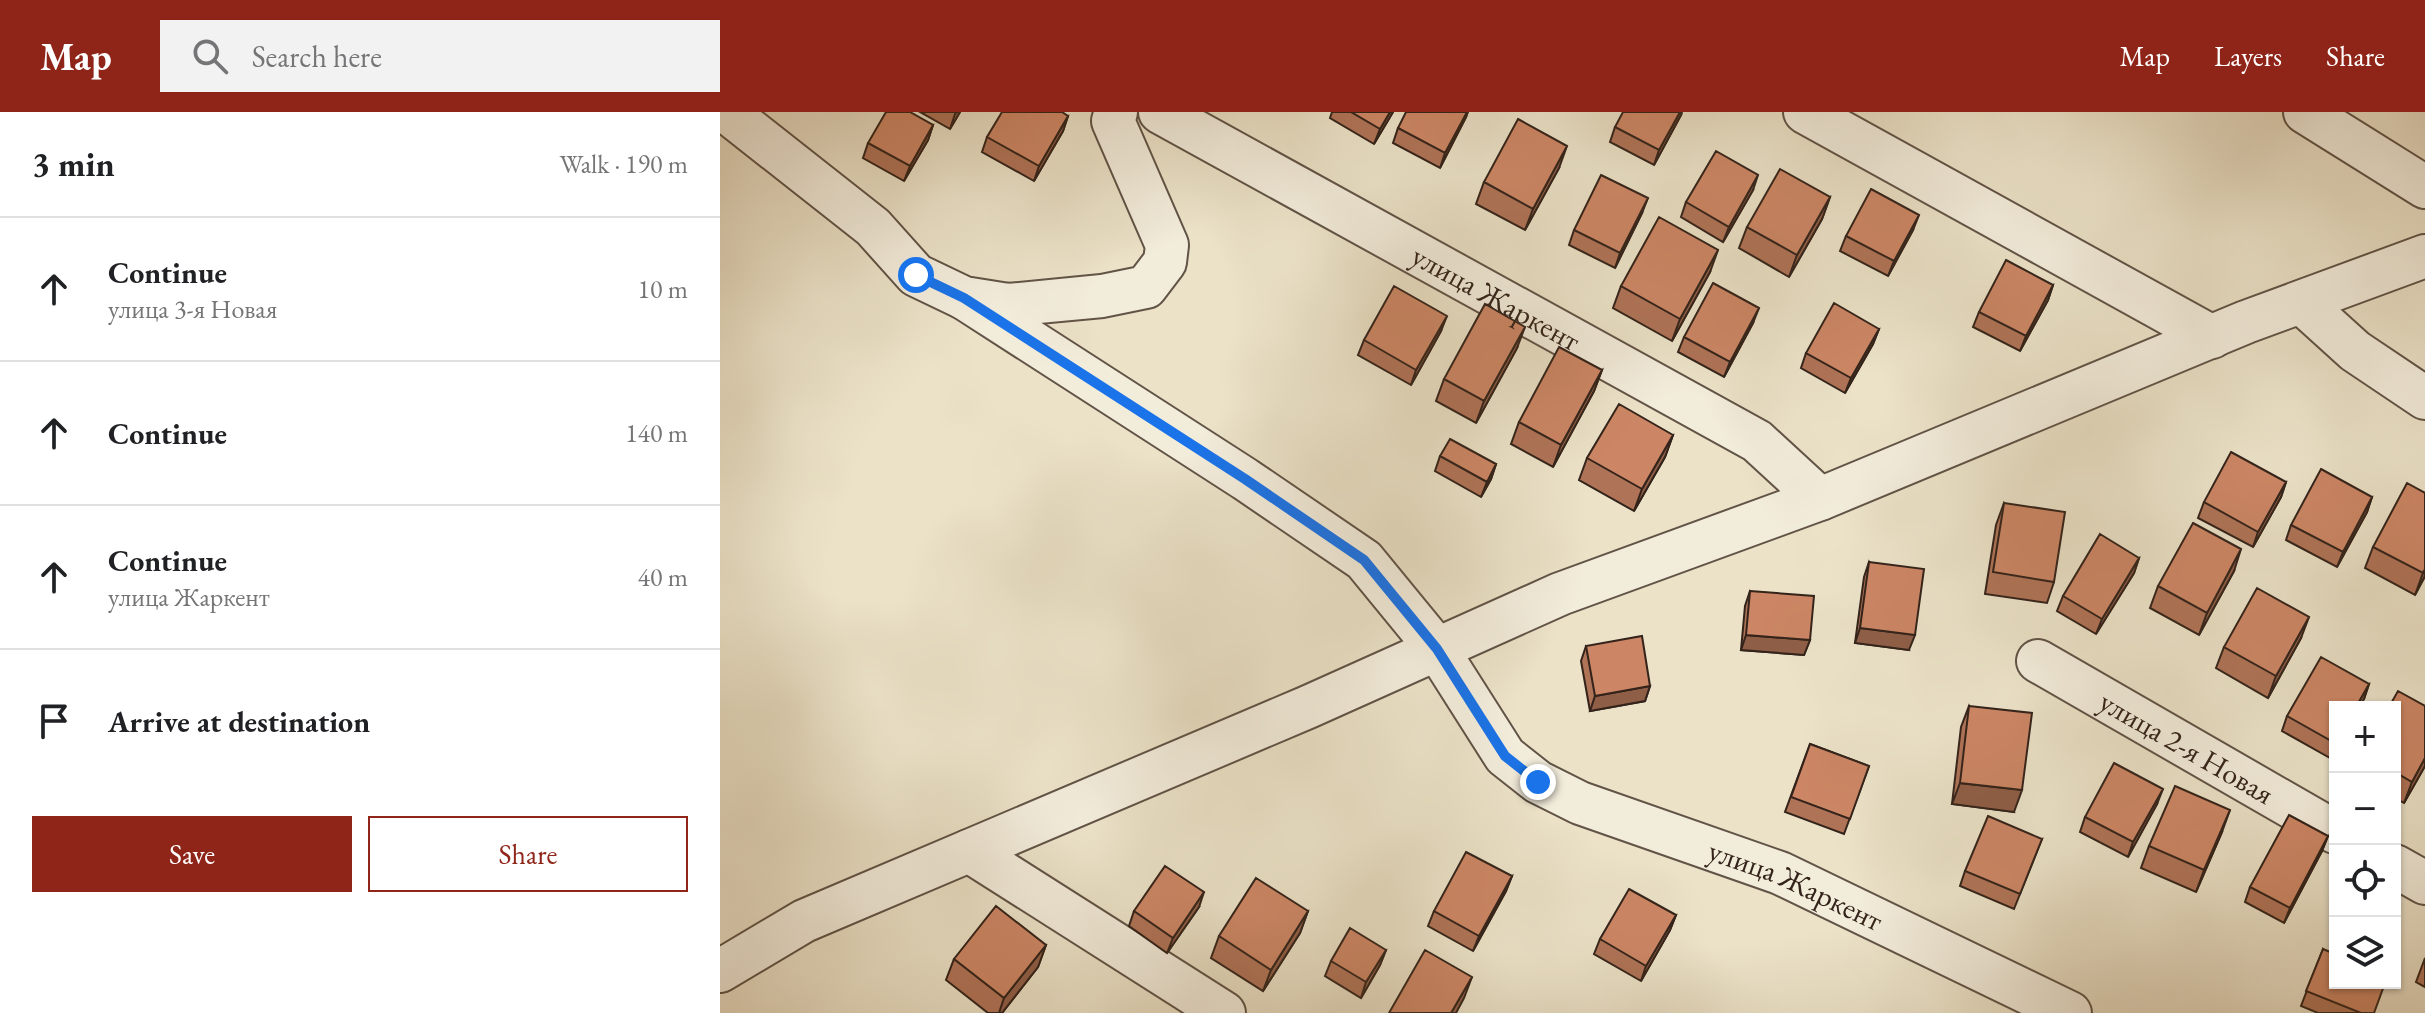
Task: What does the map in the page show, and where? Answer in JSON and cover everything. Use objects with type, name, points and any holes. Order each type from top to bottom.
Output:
[{"type":"street","points":[[727,112],[873,227],[916,275],[964,298],[1008,305],[1102,296],[1146,287],[1165,262],[1167,245],[1115,117]]},
{"type":"street","name":"улица Жаркент","points":[[1160,112],[1757,441],[1820,499]]},
{"type":"street","points":[[1805,112],[2212,337]]},
{"type":"street","points":[[2305,112],[2425,187]]},
{"type":"street","points":[[720,971],[804,921],[1308,707],[1560,594],[1820,499],[2212,337],[2425,256]]},
{"type":"street","name":"улица Жаркент","points":[[964,298],[1245,479],[1364,560],[1437,649],[1505,756],[1538,782],[1580,803],[1780,873],[2070,1013]]},
{"type":"street","points":[[2302,303],[2355,351],[2425,398]]},
{"type":"street","name":"улица 2-я Новая","points":[[2038,661],[2329,829]]},
{"type":"street","points":[[969,851],[1224,1013]]},
{"type":"street","points":[[2401,869],[2425,883]]},
{"type":"building","points":[[886,112],[910,112],[933,125],[910,166],[868,143]]},
{"type":"building","points":[[1002,112],[1062,112],[1068,116],[1039,166],[987,137]]},
{"type":"building","points":[[1351,112],[1390,112],[1380,129]]},
{"type":"building","points":[[1406,112],[1467,112],[1445,153],[1398,128]]},
{"type":"building","points":[[1623,112],[1680,112],[1659,150],[1615,127]]},
{"type":"building","points":[[1518,119],[1567,146],[1533,209],[1484,182]]},
{"type":"building","points":[[1716,151],[1758,175],[1729,227],[1686,202]]},
{"type":"building","points":[[1780,169],[1830,197],[1797,255],[1747,227]]},
{"type":"building","points":[[1601,175],[1648,198],[1620,253],[1574,230]]},
{"type":"building","points":[[1871,189],[1919,215],[1894,261],[1846,236]]},
{"type":"building","points":[[1659,217],[1718,250],[1680,319],[1621,286]]},
{"type":"building","points":[[2006,260],[2053,285],[2026,336],[1979,312]]},
{"type":"building","points":[[1713,283],[1759,308],[1730,362],[1684,337]]},
{"type":"building","points":[[1394,286],[1447,316],[1416,370],[1364,340]]},
{"type":"building","points":[[1834,303],[1879,329],[1851,378],[1806,353]]},
{"type":"building","points":[[1485,304],[1525,327],[1484,401],[1444,379]]},
{"type":"building","points":[[1559,347],[1602,370],[1561,445],[1519,422]]},
{"type":"building","points":[[1619,404],[1673,435],[1642,489],[1587,458]]},
{"type":"building","points":[[1450,439],[1496,464],[1487,482],[1440,456]]},
{"type":"building","points":[[2231,452],[2286,482],[2258,532],[2204,502]]},
{"type":"building","points":[[2321,469],[2372,497],[2343,552],[2291,525]]},
{"type":"building","points":[[2407,483],[2425,493],[2423,573],[2373,547]]},
{"type":"building","points":[[2004,503],[2065,512],[2054,582],[1993,572]]},
{"type":"building","points":[[2193,523],[2241,549],[2207,613],[2158,586]]},
{"type":"building","points":[[2100,534],[2139,558],[2102,619],[2063,596]]},
{"type":"building","points":[[1869,562],[1924,569],[1915,635],[1860,628]]},
{"type":"building","points":[[2257,588],[2309,617],[2276,676],[2224,647]]},
{"type":"building","points":[[1750,591],[1814,596],[1810,640],[1746,635]]},
{"type":"building","points":[[1642,636],[1650,686],[1595,696],[1586,646]]},
{"type":"building","points":[[2321,657],[2369,684],[2359,701],[2329,701],[2329,740],[2287,716]]},
{"type":"building","points":[[2398,691],[2425,706],[2425,758],[2412,782],[2401,776],[2401,701],[2392,701]]},
{"type":"building","points":[[1969,706],[2032,713],[2022,790],[1960,783]]},
{"type":"building","points":[[1810,744],[1869,766],[1850,819],[1791,797]]},
{"type":"building","points":[[2114,763],[2163,789],[2133,842],[2085,817]]},
{"type":"building","points":[[2175,786],[2230,810],[2204,870],[2149,846]]},
{"type":"building","points":[[2289,815],[2328,836],[2290,908],[2250,887]]},
{"type":"building","points":[[1988,816],[2042,839],[2020,894],[1965,871]]},
{"type":"building","points":[[1466,852],[1512,876],[1479,936],[1434,911]]},
{"type":"building","points":[[1165,866],[1204,892],[1173,938],[1134,911]]},
{"type":"building","points":[[1256,878],[1308,911],[1271,970],[1219,936]]},
{"type":"building","points":[[1629,889],[1676,915],[1646,966],[1600,939]]},
{"type":"building","points":[[996,906],[1046,945],[1004,998],[954,959]]},
{"type":"building","points":[[1350,928],[1386,950],[1366,982],[1331,961]]},
{"type":"building","points":[[2323,949],[2329,952],[2329,989],[2383,989],[2374,1013],[2361,1013],[2306,991]]},
{"type":"building","points":[[1425,950],[1472,977],[1451,1013],[1389,1013]]},
{"type":"route","points":[[916,275],[964,298],[1245,479],[1364,560],[1437,649],[1505,756],[1538,782]]}]
